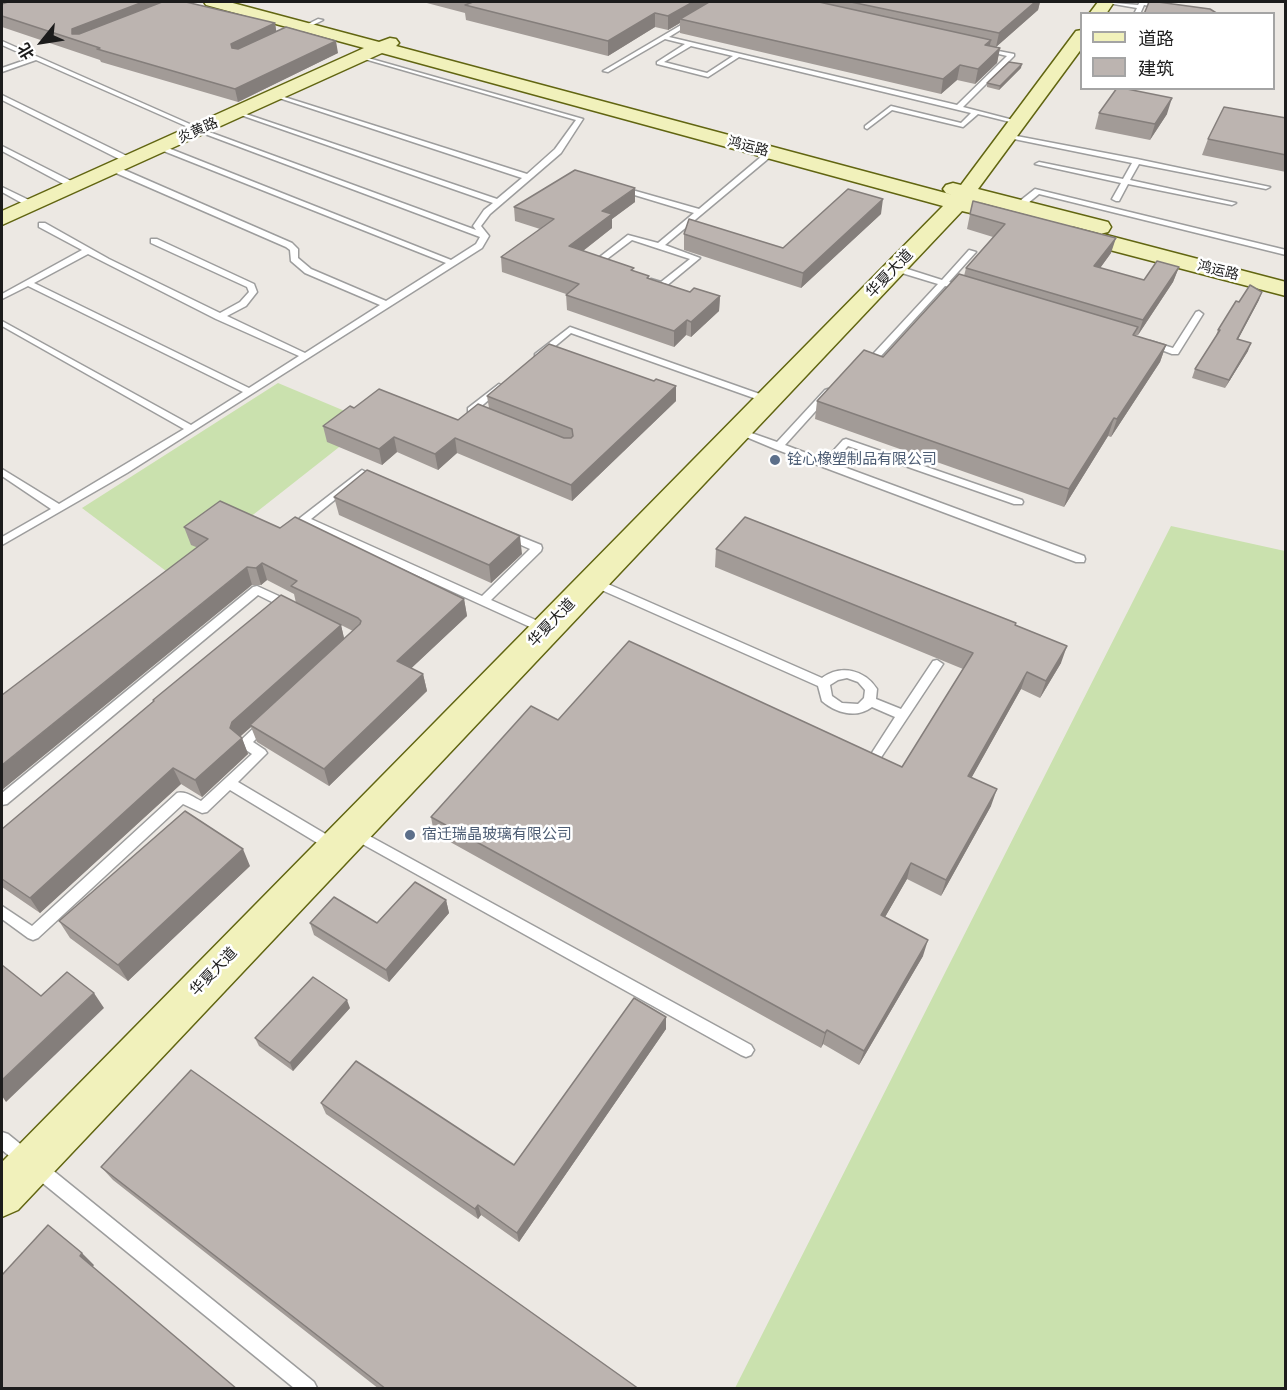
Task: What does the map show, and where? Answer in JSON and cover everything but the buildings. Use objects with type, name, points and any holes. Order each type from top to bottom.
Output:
[{"type":"street","name":"鸿运路","points":[[213,2],[388,44],[1286,289]]},
{"type":"street","name":"鸿运路","points":[[250,2],[308,26]]},
{"type":"street","name":"华夏大道","points":[[2,1194],[962,199],[1080,37]]},
{"type":"street","name":"鸿运路","points":[[388,44],[771,153],[962,199],[1019,206],[1286,273]]},
{"type":"street","name":"炎黄路","points":[[2,219],[74,186],[125,166],[388,44]]},
{"type":"lane","points":[[1138,10],[1142,3],[1175,8]]},
{"type":"lane","points":[[606,71],[703,14]]},
{"type":"lane","points":[[663,38],[976,112],[1013,129],[1137,161],[1266,187]]},
{"type":"lane","points":[[2,43],[200,130],[485,236]]},
{"type":"lane","points":[[689,44],[659,63],[659,66],[665,70],[695,77],[708,75],[738,56]]},
{"type":"lane","points":[[958,108],[1012,55],[978,47]]},
{"type":"lane","points":[[363,57],[580,119],[558,151],[487,212],[477,226],[485,236]]},
{"type":"lane","points":[[2,70],[37,58]]},
{"type":"lane","points":[[276,96],[528,177]]},
{"type":"lane","points":[[2,97],[125,166],[289,245],[294,249],[294,259],[308,272],[386,304]]},
{"type":"lane","points":[[867,128],[891,108],[963,125],[976,112]]},
{"type":"lane","points":[[238,113],[497,202]]},
{"type":"lane","points":[[2,148],[74,186]]},
{"type":"lane","points":[[160,148],[452,263]]},
{"type":"lane","points":[[659,246],[771,153]]},
{"type":"lane","points":[[1116,199],[1137,161]]},
{"type":"lane","points":[[1039,164],[1232,203]]},
{"type":"lane","points":[[610,185],[700,212]]},
{"type":"lane","points":[[2,189],[32,205]]},
{"type":"lane","points":[[1019,206],[1038,191],[1286,253]]},
{"type":"lane","points":[[42,225],[87,251],[219,317],[305,356]]},
{"type":"lane","points":[[2,541],[60,509],[250,392],[479,246],[485,236]]},
{"type":"lane","points":[[607,266],[596,262],[631,237],[696,258],[662,285],[640,278]]},
{"type":"lane","points":[[154,241],[251,286],[254,292],[251,297],[219,317]]},
{"type":"lane","points":[[2,297],[87,251]]},
{"type":"lane","points":[[877,355],[972,252]]},
{"type":"lane","points":[[895,268],[976,292]]},
{"type":"lane","points":[[28,283],[250,392]]},
{"type":"lane","points":[[1142,342],[1175,352],[1199,314]]},
{"type":"lane","points":[[2,323],[191,429]]},
{"type":"lane","points":[[525,366],[570,330],[768,400]]},
{"type":"lane","points":[[778,447],[838,380]]},
{"type":"lane","points":[[482,414],[471,410],[507,381]]},
{"type":"lane","points":[[737,432],[1080,559]]},
{"type":"lane","points":[[826,465],[846,442],[1018,502]]},
{"type":"lane","points":[[2,472],[60,509]]},
{"type":"lane","points":[[384,483],[362,473],[304,520],[546,630]]},
{"type":"lane","points":[[483,602],[537,548],[493,529]]},
{"type":"lane","points":[[592,582],[824,684]]},
{"type":"lane","points":[[2,800],[257,590],[297,610]]},
{"type":"lane","points":[[872,762],[937,664]]},
{"type":"lane","points":[[839,675],[855,675],[871,689],[870,701],[865,706],[851,710],[836,707],[826,698],[824,684],[839,675]]},
{"type":"lane","points":[[870,701],[903,715]]},
{"type":"lane","points":[[2,912],[33,933],[182,797],[201,808],[261,753],[244,743],[279,711]]},
{"type":"lane","points":[[228,783],[343,839],[746,1050]]},
{"type":"lane","points":[[2,1140],[308,1389]]},
{"type":"green space","points":[[278,383],[371,422],[174,577],[82,508]]},
{"type":"green space","points":[[1171,526],[1285,551],[1285,1388],[735,1388]]},
{"type":"place","name":"铨心橡塑制品有限公司","points":[[775,460]]},
{"type":"place","name":"宿迁瑞晶玻璃有限公司","points":[[410,835]]}]
